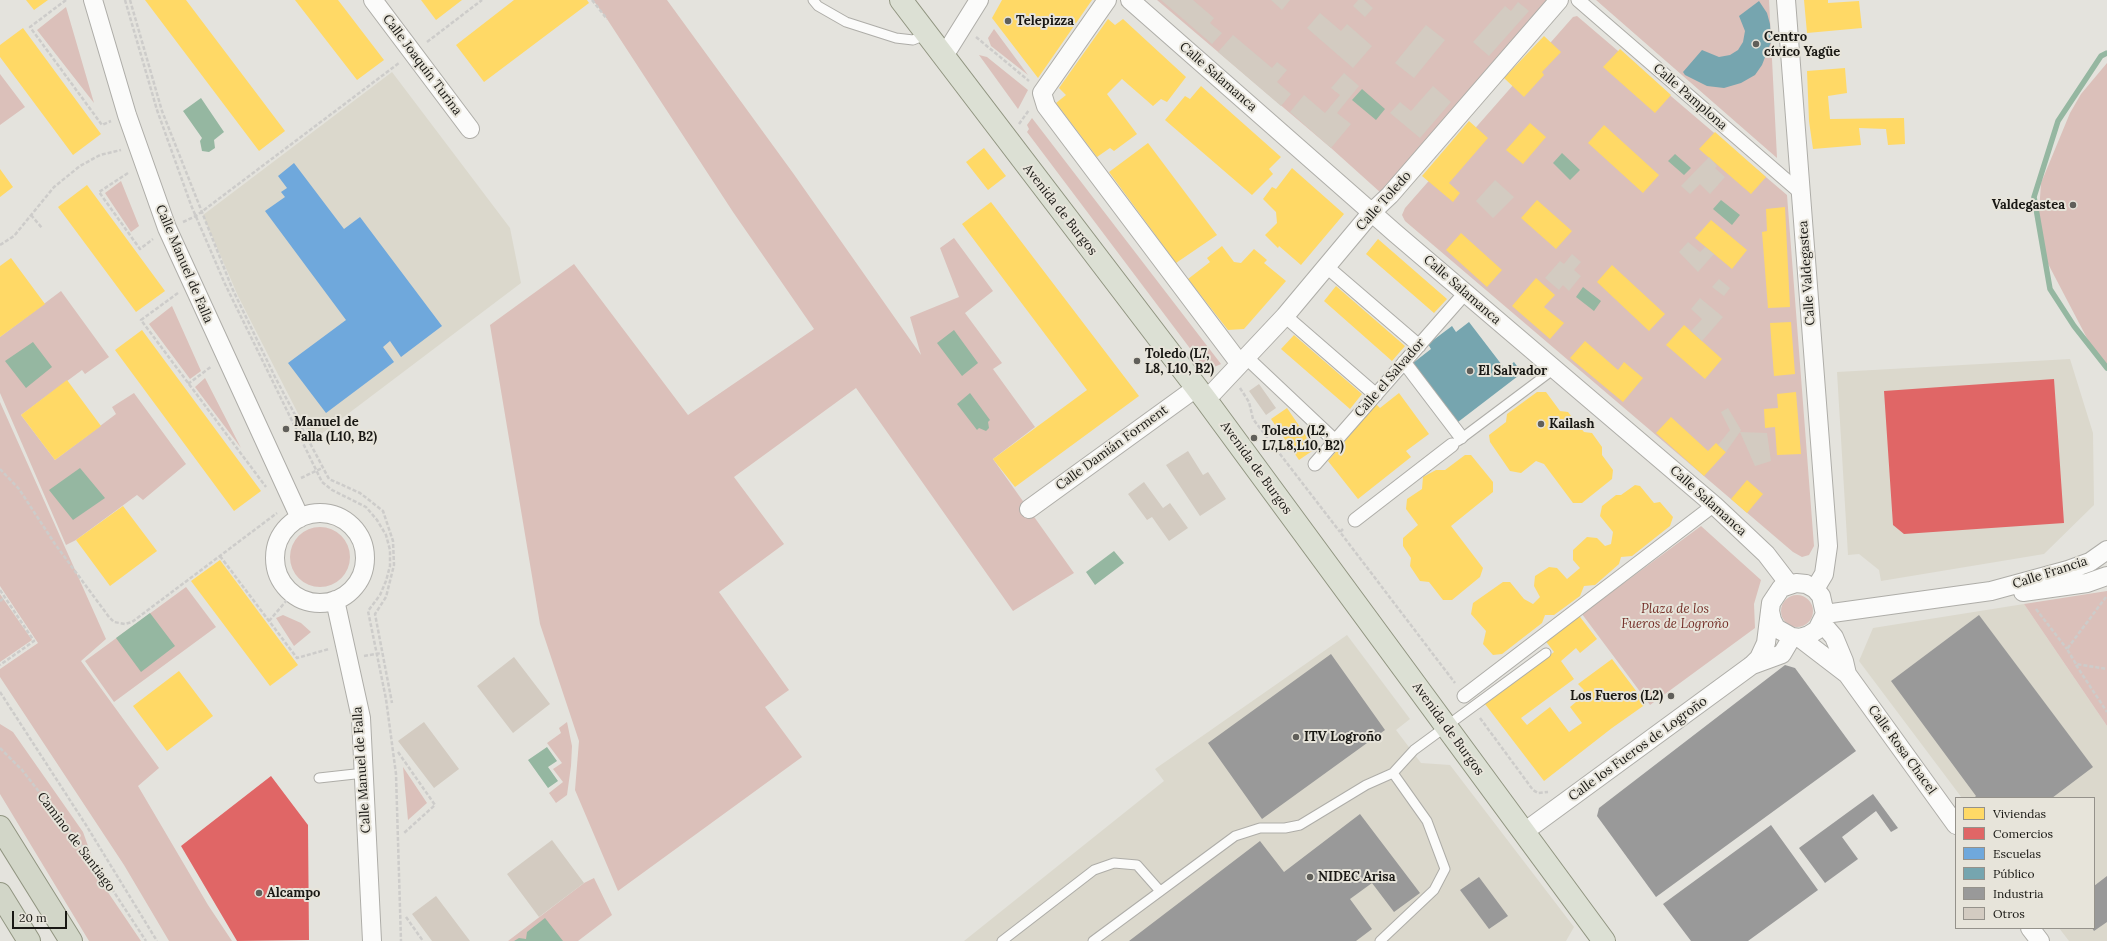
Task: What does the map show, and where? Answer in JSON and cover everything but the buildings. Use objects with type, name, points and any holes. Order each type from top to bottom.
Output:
[{"type":"highway","points":[[0,827],[71,941]]},
{"type":"highway","points":[[0,894],[29,941]]},
{"type":"main road","name":"Avenida de Burgos","points":[[901,0],[1201,394],[1604,941]]},
{"type":"street","name":"Calle Manuel de Falla","points":[[94,0],[127,115],[167,228],[292,502]]},
{"type":"street","name":"Calle Joaquín Turina","points":[[373,0],[470,129]]},
{"type":"street","points":[[944,56],[979,0]]},
{"type":"street","points":[[1107,0],[1042,93],[1046,106],[1239,365],[1335,441]]},
{"type":"street","name":"Calle Salamanca","points":[[1130,0],[1465,293],[1714,505],[1766,554],[1793,584]]},
{"type":"street","name":"Calle Toledo","points":[[1201,394],[1239,365],[1285,316],[1372,212],[1390,195],[1559,0]]},
{"type":"street","name":"Calle Pamplona","points":[[1578,0],[1801,194]]},
{"type":"street","name":"Calle Valdegastea","points":[[1786,0],[1828,546],[1824,574],[1818,593]]},
{"type":"street","points":[[1327,267],[1419,346]]},
{"type":"street","name":"Calle el Salvador","points":[[1315,464],[1465,293]]},
{"type":"street","points":[[1285,316],[1376,395]]},
{"type":"street","points":[[1355,520],[1457,441],[1404,362]]},
{"type":"street","name":"Calle Damián Forment","points":[[1029,509],[1201,394]]},
{"type":"street","points":[[292,502],[314,513],[328,513],[342,518],[353,528],[361,540],[365,554],[364,569],[358,582],[348,593],[335,600],[322,603],[309,601],[293,593],[286,587],[279,576],[275,563],[276,549],[280,536],[289,525],[292,502]]},
{"type":"street","points":[[1464,696],[1714,505]]},
{"type":"street","points":[[1793,584],[1815,567],[1828,546]]},
{"type":"street","name":"Calle Francia","points":[[1823,618],[1875,607],[1991,591],[2068,570],[2090,562],[2107,550]]},
{"type":"street","name":"Calle Francia","points":[[1991,591],[1998,594],[2024,592],[2088,583],[2107,576]]},
{"type":"street","points":[[1793,584],[1806,584],[1818,593],[1823,618],[1817,630],[1809,635],[1796,637],[1776,628],[1770,612],[1771,603],[1775,594],[1781,588],[1793,584]]},
{"type":"street","name":"Calle Francia","points":[[1818,593],[1875,607]]},
{"type":"street","name":"Calle Manuel de Falla","points":[[335,600],[361,718],[372,941]]},
{"type":"street","name":"Calle los Fueros de Logroño","points":[[1524,832],[1752,665],[1759,658],[1766,643],[1770,612]]},
{"type":"street","name":"Calle Rosa Chacel","points":[[1823,618],[1834,637],[1844,661],[1847,674]]},
{"type":"street","name":"Calle los Fueros de Logroño","points":[[1752,665],[1782,654],[1796,637]]},
{"type":"street","name":"Calle Rosa Chacel","points":[[1796,637],[1847,674],[1955,824]]},
{"type":"street","points":[[2031,929],[2040,941]]},
{"type":"lane","points":[[813,0],[818,6],[846,22],[896,38],[914,40],[928,34]]},
{"type":"lane","points":[[1457,441],[1554,369]]},
{"type":"lane","points":[[1093,941],[1235,836],[1260,828],[1285,828],[1300,824],[1366,785],[1393,773],[1414,750],[1546,653]]},
{"type":"lane","points":[[319,778],[364,773]]},
{"type":"lane","points":[[1380,941],[1434,890],[1445,869],[1427,821],[1393,773]]},
{"type":"lane","points":[[1002,941],[1094,870],[1114,863],[1137,865],[1160,891]]},
{"type":"path","points":[[66,0],[30,27],[102,125],[127,115]]},
{"type":"path","points":[[130,0],[162,111],[232,288],[322,468],[329,479],[360,493],[383,512],[393,541],[394,565],[386,597],[375,614],[392,703]]},
{"type":"path","points":[[144,163],[99,192],[140,249],[167,228],[202,212],[482,0]]},
{"type":"path","points":[[592,0],[607,19]]},
{"type":"path","points":[[964,26],[1042,93],[1007,140]]},
{"type":"path","points":[[0,244],[14,236],[54,187],[80,166],[100,155],[137,145]]},
{"type":"path","points":[[31,215],[42,228]]},
{"type":"path","points":[[191,282],[141,320],[264,487],[292,502]]},
{"type":"path","points":[[188,384],[225,356]]},
{"type":"path","points":[[1239,365],[1254,419],[1464,696]]},
{"type":"path","points":[[0,469],[5,472],[19,489],[55,544],[114,622],[126,624],[132,622],[292,502],[322,468]]},
{"type":"path","points":[[1340,532],[1355,520]]},
{"type":"path","points":[[220,556],[297,658],[345,645]]},
{"type":"path","points":[[0,590],[34,641],[0,665]]},
{"type":"path","points":[[2024,592],[2068,649],[2107,712]]},
{"type":"path","points":[[269,621],[293,593]]},
{"type":"path","points":[[2068,649],[2107,595]]},
{"type":"path","points":[[0,601],[5,597]]},
{"type":"path","points":[[2076,664],[2107,669]]},
{"type":"path","points":[[0,692],[86,824],[157,941]]},
{"type":"path","points":[[1472,708],[1533,790],[1538,793],[1548,792],[1558,807]]},
{"type":"path","name":"Camino de Santiago","points":[[0,748],[22,770],[95,863],[146,941]]},
{"type":"path","points":[[398,752],[436,806],[404,833]]},
{"type":"path","points":[[406,917],[423,941]]},
{"type":"shaded area","points":[[392,72],[510,228],[521,283],[312,441],[238,296],[203,215]]},
{"type":"shaded area","points":[[1362,89],[1385,109],[1376,120],[1352,100]]},
{"type":"shaded area","points":[[201,98],[224,132],[214,140],[215,148],[209,152],[202,151],[200,141],[202,138],[183,111]]},
{"type":"shaded area","points":[[1562,153],[1580,170],[1570,180],[1553,163]]},
{"type":"shaded area","points":[[1675,154],[1691,168],[1684,175],[1668,161]]},
{"type":"shaded area","points":[[1721,200],[1740,215],[1732,225],[1713,209]]},
{"type":"shaded area","points":[[1583,287],[1601,301],[1594,311],[1576,297]]},
{"type":"shaded area","points":[[954,330],[978,363],[962,376],[937,343]]},
{"type":"shaded area","points":[[33,342],[52,367],[26,388],[5,361]]},
{"type":"shaded area","points":[[2070,359],[2093,433],[2094,505],[2044,554],[1881,581],[1879,570],[1859,554],[1848,555],[1837,372]]},
{"type":"shaded area","points":[[970,393],[990,420],[988,422],[989,428],[986,431],[979,428],[977,430],[957,404]]},
{"type":"shaded area","points":[[80,468],[105,498],[73,520],[49,490]]},
{"type":"shaded area","points":[[1114,551],[1124,563],[1095,585],[1086,572]]},
{"type":"shaded area","points":[[2024,604],[2107,726],[2107,941],[2069,941],[2060,929],[2095,929],[2095,797],[1961,797],[1859,661],[1873,628]]},
{"type":"shaded area","points":[[150,613],[175,646],[141,672],[116,638]]},
{"type":"shaded area","points":[[1347,635],[1410,719],[1396,730],[1421,763],[1450,765],[1574,927],[1566,941],[964,941],[1164,781],[1155,769]]},
{"type":"shaded area","points":[[547,747],[557,761],[548,767],[558,781],[548,788],[528,760]]},
{"type":"shaded area","points":[[545,918],[563,941],[514,941],[519,938],[526,939],[527,932]]},
{"type":"green space","points":[[593,0],[667,0],[793,173],[921,355],[910,317],[959,297],[940,248],[954,238],[993,291],[965,313],[1002,363],[993,369],[1035,427],[993,459],[1074,573],[1013,611],[856,388],[734,477],[784,544],[719,592],[789,690],[765,707],[802,757],[618,891],[575,790],[579,741],[540,624],[490,325],[574,264],[688,415],[814,329],[733,212],[607,19]]},
{"type":"green space","points":[[1157,0],[1547,0],[1381,193],[1331,148]]},
{"type":"green space","points":[[1596,0],[1769,0],[1777,158]]},
{"type":"green space","points":[[66,7],[94,103],[37,30]]},
{"type":"green space","points":[[1577,16],[1787,195],[1814,546],[1809,555],[1802,557],[1793,552],[1405,221],[1402,215],[1405,208],[1573,17]]},
{"type":"green space","points":[[994,29],[1028,75],[991,46],[988,38]]},
{"type":"green space","points":[[979,55],[987,57],[1028,90],[1018,109]]},
{"type":"green space","name":"Valdegastea","points":[[2107,63],[2107,367],[2089,342],[2045,258],[2038,227],[2041,183],[2070,113],[2081,94]]},
{"type":"green space","points":[[0,74],[25,107],[0,125]]},
{"type":"green space","points":[[1032,118],[1221,364],[1210,369],[1204,367],[1027,132],[1029,129],[1027,125]]},
{"type":"green space","points":[[121,181],[139,226],[131,232],[105,193]]},
{"type":"green space","points":[[61,291],[109,357],[85,374],[82,370],[21,415],[55,460],[116,414],[112,407],[134,393],[186,464],[143,500],[137,495],[76,540],[66,545],[0,393],[0,337]]},
{"type":"green space","points":[[172,306],[201,371],[190,379],[149,324]]},
{"type":"green space","points":[[205,378],[241,448],[195,387]]},
{"type":"green space","points":[[0,402],[106,639],[81,661],[159,768],[138,786],[208,905],[232,941],[169,941],[124,865],[0,677],[0,669],[38,643],[0,586]]},
{"type":"green space","name":"Plaza de los Fueros de Logroño","points":[[1701,526],[1761,580],[1754,604],[1755,628],[1650,705],[1582,614]]},
{"type":"green space","points":[[320,527],[336,532],[341,536],[345,541],[350,557],[345,573],[341,578],[336,582],[320,587],[304,582],[299,578],[295,573],[290,557],[295,541],[299,536],[304,532]]},
{"type":"green space","points":[[186,587],[216,627],[114,702],[85,661]]},
{"type":"green space","points":[[2107,591],[2107,726],[2024,604]]},
{"type":"green space","points":[[0,594],[32,640],[0,662]]},
{"type":"green space","points":[[1797,595],[1803,596],[1810,602],[1813,611],[1812,617],[1806,624],[1797,627],[1791,626],[1784,620],[1781,611],[1782,605],[1788,598]]},
{"type":"green space","points":[[283,615],[301,623],[311,632],[294,646],[276,618]]},
{"type":"green space","points":[[567,722],[572,746],[571,766],[567,795],[556,803],[549,793],[563,782],[553,769],[562,763],[547,743],[561,733],[559,728]]},
{"type":"green space","points":[[0,724],[13,732],[83,832],[101,882],[141,941],[89,941],[0,794]]},
{"type":"green space","points":[[403,767],[427,803],[408,820]]},
{"type":"green space","points":[[594,878],[612,915],[578,941],[508,941],[584,883]]},
{"type":"waterway","points":[[2107,53],[2101,56],[2058,121],[2034,197],[2050,289],[2074,326],[2107,368]]},
{"type":"place","name":"Telepizza","points":[[1008,21]]},
{"type":"place","name":"Centro cívico Yagüe","points":[[1756,44]]},
{"type":"place","name":"Valdegastea","points":[[2073,205]]},
{"type":"place","name":"Toledo (L7, L8, L10, B2)","points":[[1137,361]]},
{"type":"place","name":"El Salvador","points":[[1470,371]]},
{"type":"place","name":"Kailash","points":[[1541,424]]},
{"type":"place","name":"Manuel de Falla (L10, B2)","points":[[286,429]]},
{"type":"place","name":"Toledo (L2, L7,L8,L10, B2)","points":[[1254,438]]},
{"type":"place","name":"Los Fueros (L2)","points":[[1671,696]]},
{"type":"place","name":"ITV Logroño","points":[[1296,737]]},
{"type":"place","name":"NIDEC Arisa","points":[[1310,877]]},
{"type":"place","name":"Alcampo","points":[[259,893]]}]
